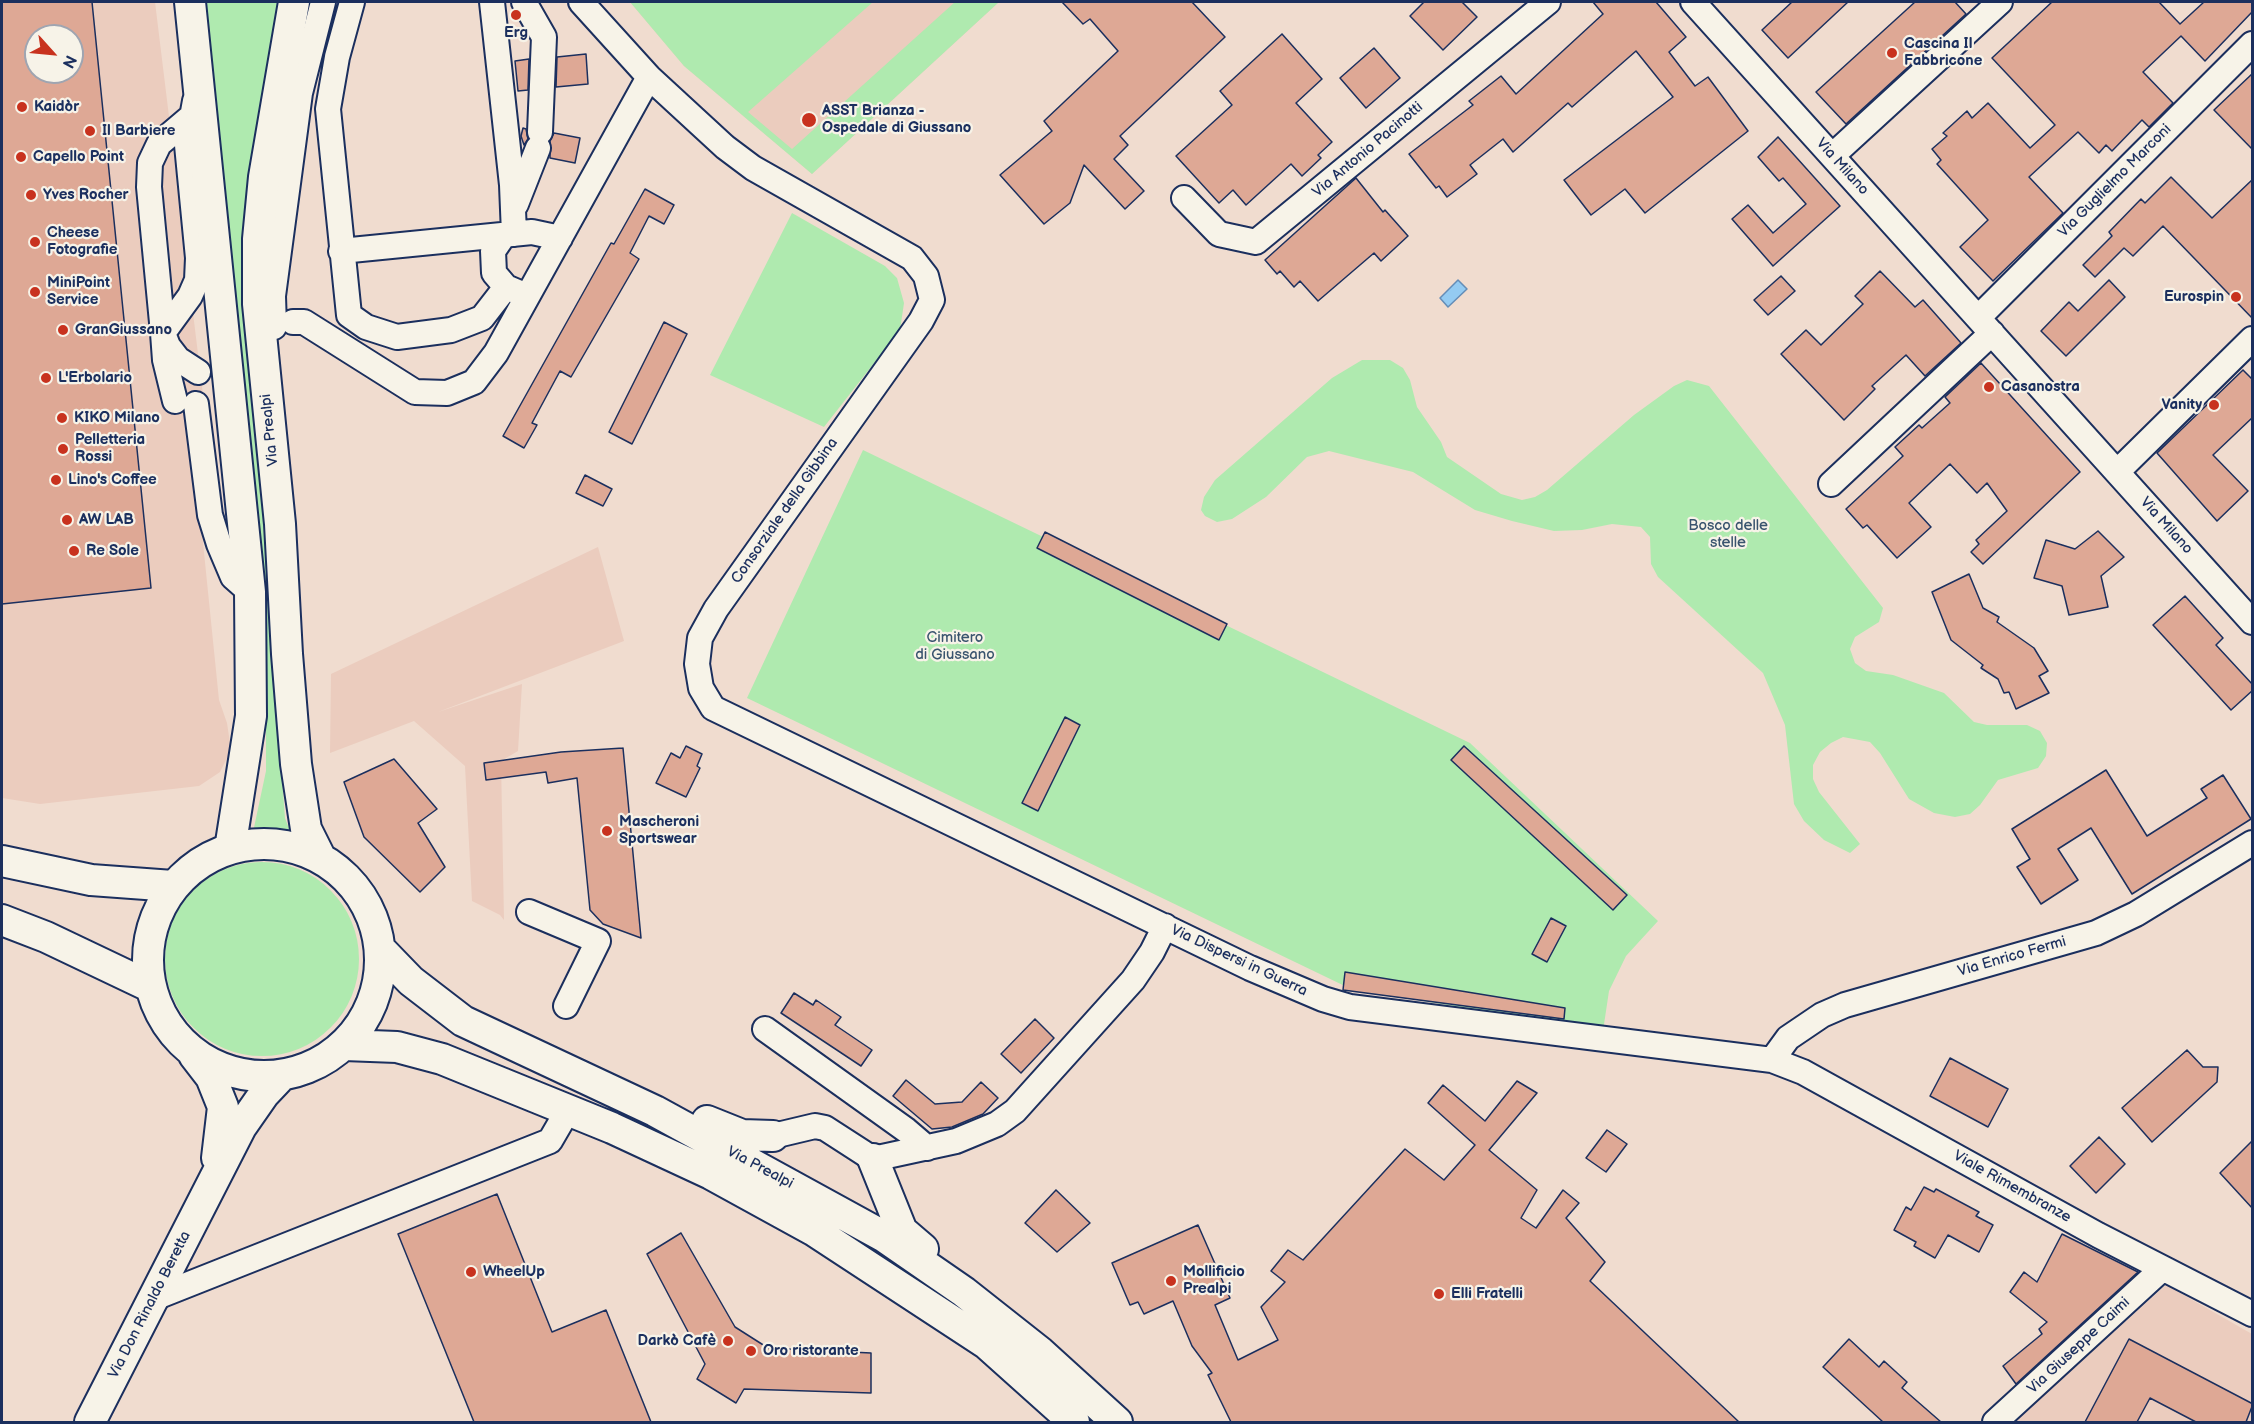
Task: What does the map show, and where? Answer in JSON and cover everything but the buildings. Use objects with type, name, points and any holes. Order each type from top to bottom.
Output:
[{"type":"main road","points":[[190,2],[250,592],[251,716],[230,849]]},
{"type":"main road","name":"Via Prealpi","points":[[294,2],[264,177],[258,239],[259,315],[275,477],[296,764],[306,829],[320,856]]},
{"type":"main road","points":[[276,843],[305,849],[320,856],[356,887],[373,916],[381,950],[378,984],[366,1018],[344,1045],[326,1059],[305,1070],[282,1076],[257,1077],[233,1073],[210,1064],[190,1051],[172,1033],[159,1011],[151,987],[147,952],[155,917],[173,886],[193,867],[230,849],[246,844],[276,843]]},
{"type":"main road","points":[[2,861],[91,880],[173,886]]},
{"type":"main road","points":[[2,920],[46,937],[151,987]]},
{"type":"main road","name":"Via Prealpi","points":[[381,950],[411,981],[463,1022],[655,1111],[883,1236],[964,1292],[1040,1352],[1117,1422]]},
{"type":"main road","name":"Via Prealpi","points":[[344,1045],[397,1047],[442,1059],[568,1110],[711,1174],[813,1230],[987,1344],[1074,1422]]},
{"type":"main road","name":"Via Don Rinaldo Beretta","points":[[190,1051],[211,1077],[223,1107],[221,1141],[210,1187]]},
{"type":"main road","name":"Via Don Rinaldo Beretta","points":[[90,1422],[241,1126],[264,1094],[282,1076]]},
{"type":"main road","points":[[655,1111],[697,1117],[742,1135],[773,1136]]},
{"type":"main road","points":[[873,1159],[902,1231],[943,1265],[964,1292]]},
{"type":"street","points":[[275,477],[284,444],[275,360],[273,296],[300,93],[323,2]]},
{"type":"street","points":[[352,2],[337,57],[328,109],[349,315],[366,327],[398,337],[451,330],[482,318],[506,287]]},
{"type":"street","points":[[492,2],[510,227]]},
{"type":"street","points":[[524,2],[544,37],[539,140],[510,227],[493,251],[494,273],[506,287],[528,297]]},
{"type":"street","name":"Consorziale della Gibbina","points":[[581,2],[649,77],[726,147],[753,168],[912,258],[926,276],[932,300],[921,321],[716,609],[700,639],[697,664],[701,688],[713,708],[1165,926]]},
{"type":"street","name":"Via Antonio Pacinotti","points":[[1184,198],[1219,234],[1256,242],[1548,2]]},
{"type":"street","name":"Via Milano","points":[[1693,2],[2117,472],[2250,613]]},
{"type":"street","points":[[1832,156],[2000,2]]},
{"type":"street","name":"Via Guglielmo Marconi","points":[[1985,325],[2253,44]]},
{"type":"street","points":[[293,322],[304,322],[415,392],[447,393],[474,382],[496,353],[649,77]]},
{"type":"street","points":[[163,333],[190,296],[197,280],[198,258],[187,145],[198,84]]},
{"type":"street","points":[[186,402],[166,369],[149,187],[150,163],[159,144],[192,116]]},
{"type":"street","points":[[341,251],[510,227],[560,238]]},
{"type":"street","points":[[1831,484],[1985,325]]},
{"type":"street","points":[[163,333],[168,346],[178,358],[198,372],[205,374],[215,383],[224,474],[229,493],[243,524]]},
{"type":"street","points":[[2117,472],[2253,339]]},
{"type":"street","points":[[198,372],[186,380],[186,402],[210,515],[233,577],[250,592]]},
{"type":"street","name":"Via Enrico Fermi","points":[[1772,1060],[1788,1038],[1822,1015],[1845,1005],[2112,926],[2253,843]]},
{"type":"street","points":[[529,912],[598,941],[566,1006]]},
{"type":"street","name":"Via Dispersi in Guerra","points":[[873,1159],[927,1148],[978,1133],[997,1124],[1014,1111],[1132,980],[1152,952],[1165,926],[1302,992],[1350,1007],[1772,1060]]},
{"type":"street","points":[[765,1029],[906,1130],[927,1148]]},
{"type":"street","name":"Viale Rimembranze","points":[[1772,1060],[1803,1072],[2162,1269],[2253,1314]]},
{"type":"street","points":[[154,1298],[550,1141],[568,1110]]},
{"type":"street","points":[[773,1136],[815,1126],[825,1128],[873,1159]]},
{"type":"street","name":"Via Giuseppe Caimi","points":[[1995,1422],[2162,1269]]},
{"type":"shaded area","points":[[2,2],[155,2],[204,403],[189,405],[219,700],[227,723],[231,750],[220,772],[199,786],[40,804],[2,798]]},
{"type":"shaded area","name":"ASST Brianza - Ospedale di Giussano","points":[[630,2],[999,2],[812,174],[684,66]]},
{"type":"shaded area","points":[[598,547],[624,641],[438,712],[522,684],[518,751],[501,761],[504,920],[500,915],[472,901],[465,766],[414,721],[330,753],[331,674]]},
{"type":"shaded area","points":[[2166,1285],[2252,1334],[2252,1422],[2014,1422]]},
{"type":"green space","points":[[202,2],[281,2],[247,305],[285,818],[292,836],[252,837],[266,771],[266,718]]},
{"type":"green space","name":"ASST Brianza - Ospedale di Giussano","points":[[630,2],[873,2],[748,112],[792,149],[955,2],[999,2],[812,174],[684,66]]},
{"type":"green space","points":[[792,213],[885,266],[897,278],[904,303],[900,330],[824,427],[710,375]]},
{"type":"green space","name":"Bosco delle stelle","points":[[1362,360],[1390,360],[1403,368],[1410,380],[1417,407],[1441,442],[1447,457],[1501,494],[1522,500],[1535,497],[1547,490],[1634,415],[1674,386],[1687,380],[1709,386],[1883,608],[1879,622],[1855,637],[1850,649],[1855,663],[1866,671],[1893,675],[1944,693],[1974,722],[1987,725],[2027,725],[2040,731],[2047,743],[2046,756],[2038,768],[1998,780],[1980,805],[1970,814],[1955,817],[1934,813],[1909,799],[1880,753],[1870,742],[1843,737],[1820,752],[1813,765],[1813,779],[1819,792],[1860,844],[1850,853],[1824,840],[1804,821],[1794,804],[1785,725],[1763,673],[1658,577],[1651,564],[1650,537],[1641,527],[1612,524],[1582,530],[1554,531],[1512,521],[1475,510],[1413,472],[1329,451],[1307,457],[1266,497],[1232,519],[1217,522],[1205,516],[1201,510],[1204,497],[1215,480],[1332,378]]},
{"type":"green space","name":"Cimitero di Giussano","points":[[863,450],[1470,743],[1658,921],[1626,956],[1609,991],[1603,1031],[1351,989],[747,698]]},
{"type":"green space","points":[[262,862],[290,866],[308,874],[323,884],[337,898],[355,931],[359,959],[355,987],[347,1005],[337,1020],[323,1034],[290,1052],[262,1056],[234,1052],[216,1044],[201,1034],[187,1020],[169,987],[165,959],[169,931],[177,913],[187,898],[201,884],[234,866]]},
{"type":"water","points":[[1458,280],[1467,289],[1448,307],[1440,298]]},
{"type":"place","name":"Erg","points":[[516,15]]},
{"type":"place","name":"Cascina Il Fabbricone","points":[[1892,53]]},
{"type":"place","name":"Kaidòr","points":[[22,107]]},
{"type":"place","name":"ASST Brianza - Ospedale di Giussano","points":[[809,120]]},
{"type":"place","name":"Il Barbiere","points":[[90,131]]},
{"type":"place","name":"Capello Point","points":[[21,157]]},
{"type":"place","name":"Yves Rocher","points":[[31,195]]},
{"type":"place","name":"Cheese Fotografie","points":[[35,242]]},
{"type":"place","name":"MiniPoint Service","points":[[35,292]]},
{"type":"place","name":"Eurospin","points":[[2236,297]]},
{"type":"place","name":"GranGiussano","points":[[63,330]]},
{"type":"place","name":"L'Erbolario","points":[[46,378]]},
{"type":"place","name":"Casanostra","points":[[1989,387]]},
{"type":"place","name":"Vanity","points":[[2214,405]]},
{"type":"place","name":"KIKO Milano","points":[[62,418]]},
{"type":"place","name":"Pelletteria Rossi","points":[[63,449]]},
{"type":"place","name":"Lino's Coffee","points":[[56,480]]},
{"type":"place","name":"AW LAB","points":[[67,520]]},
{"type":"place","name":"Re Sole","points":[[74,551]]},
{"type":"place","name":"Mascheroni Sportswear","points":[[607,831]]},
{"type":"place","name":"WheelUp","points":[[471,1272]]},
{"type":"place","name":"Mollificio Prealpi","points":[[1171,1281]]},
{"type":"place","name":"Elli Fratelli","points":[[1439,1294]]},
{"type":"place","name":"Darkò Cafè","points":[[728,1341]]},
{"type":"place","name":"Oro ristorante","points":[[751,1351]]}]
